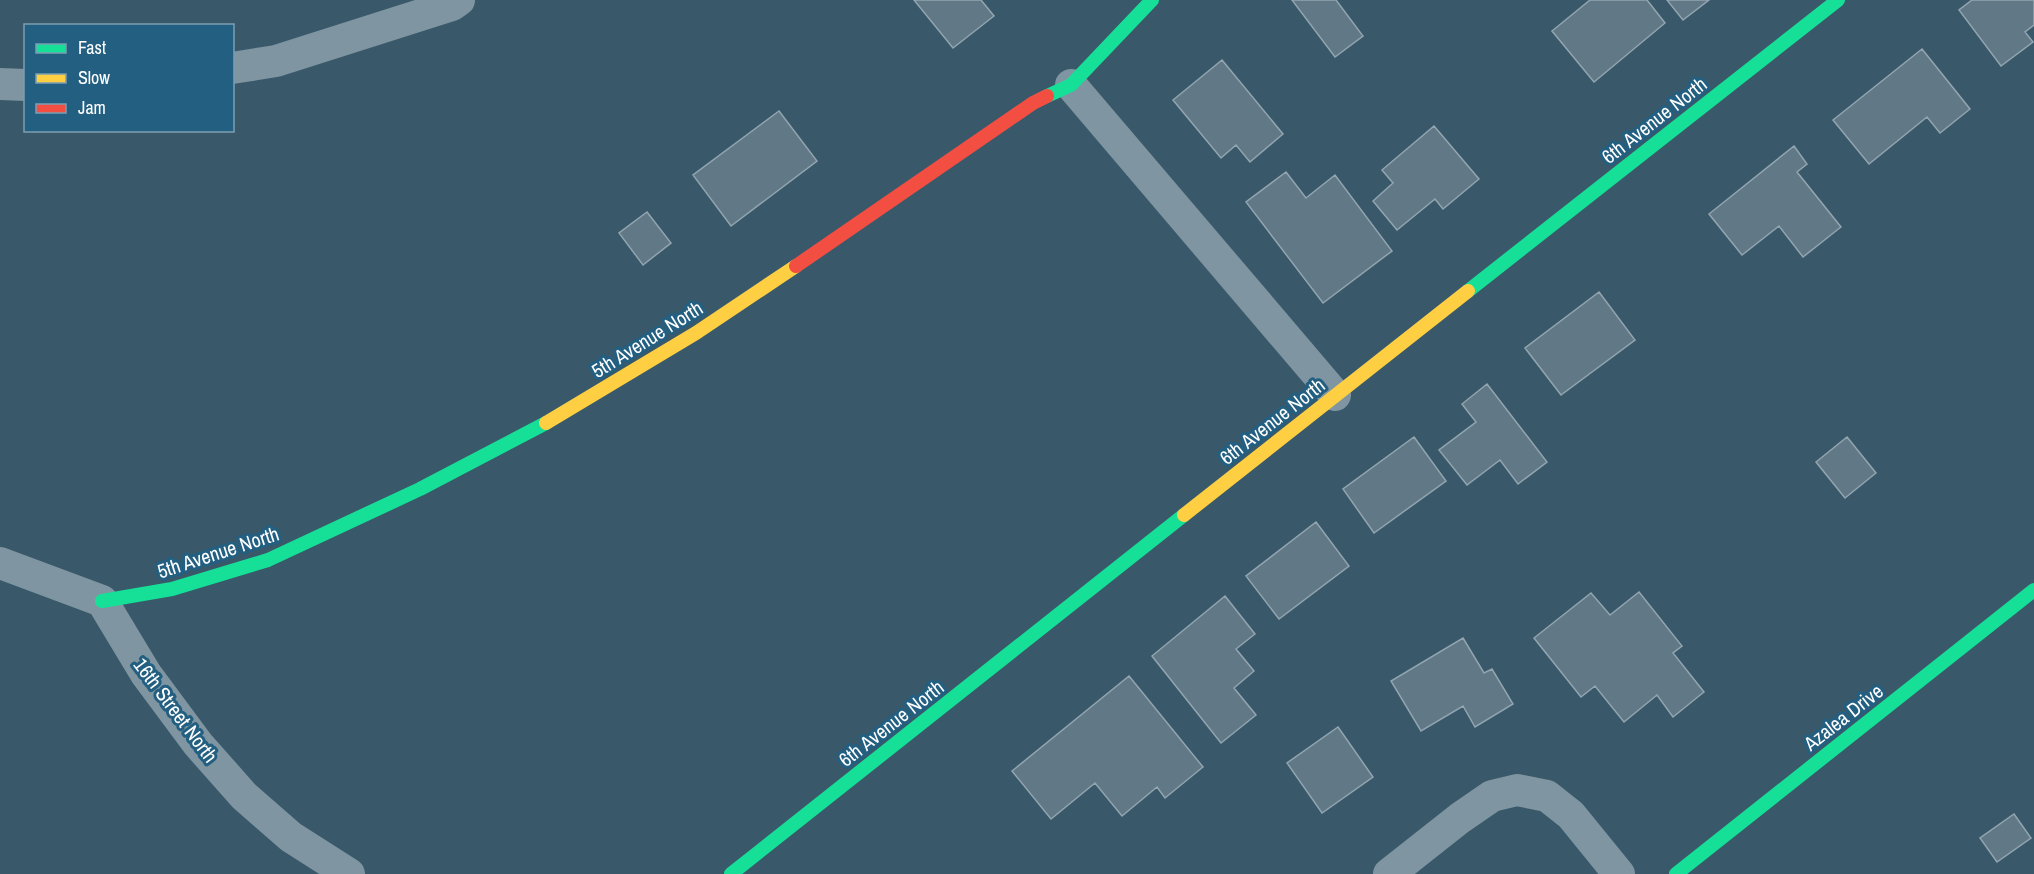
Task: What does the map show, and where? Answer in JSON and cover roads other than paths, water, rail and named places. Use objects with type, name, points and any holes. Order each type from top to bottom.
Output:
[{"type":"street","points":[[234,68],[276,61],[452,5],[459,0]]},
{"type":"street","name":"5th Avenue North","points":[[102,601],[172,589],[268,560],[420,489],[534,430],[696,333],[1033,104],[1071,85],[1152,0]]},
{"type":"street","name":"6th Avenue North","points":[[731,874],[1838,0]]},
{"type":"street","points":[[0,84],[24,85]]},
{"type":"street","points":[[1071,85],[1335,395]]},
{"type":"street","points":[[0,563],[102,601]]},
{"type":"street","name":"Azalea Drive","points":[[1676,874],[2034,590]]},
{"type":"street","name":"16th Street North","points":[[102,601],[146,674],[198,744],[244,796],[291,837],[349,874]]},
{"type":"street","points":[[1389,874],[1492,796],[1517,790],[1547,796],[1571,815],[1619,874]]}]
